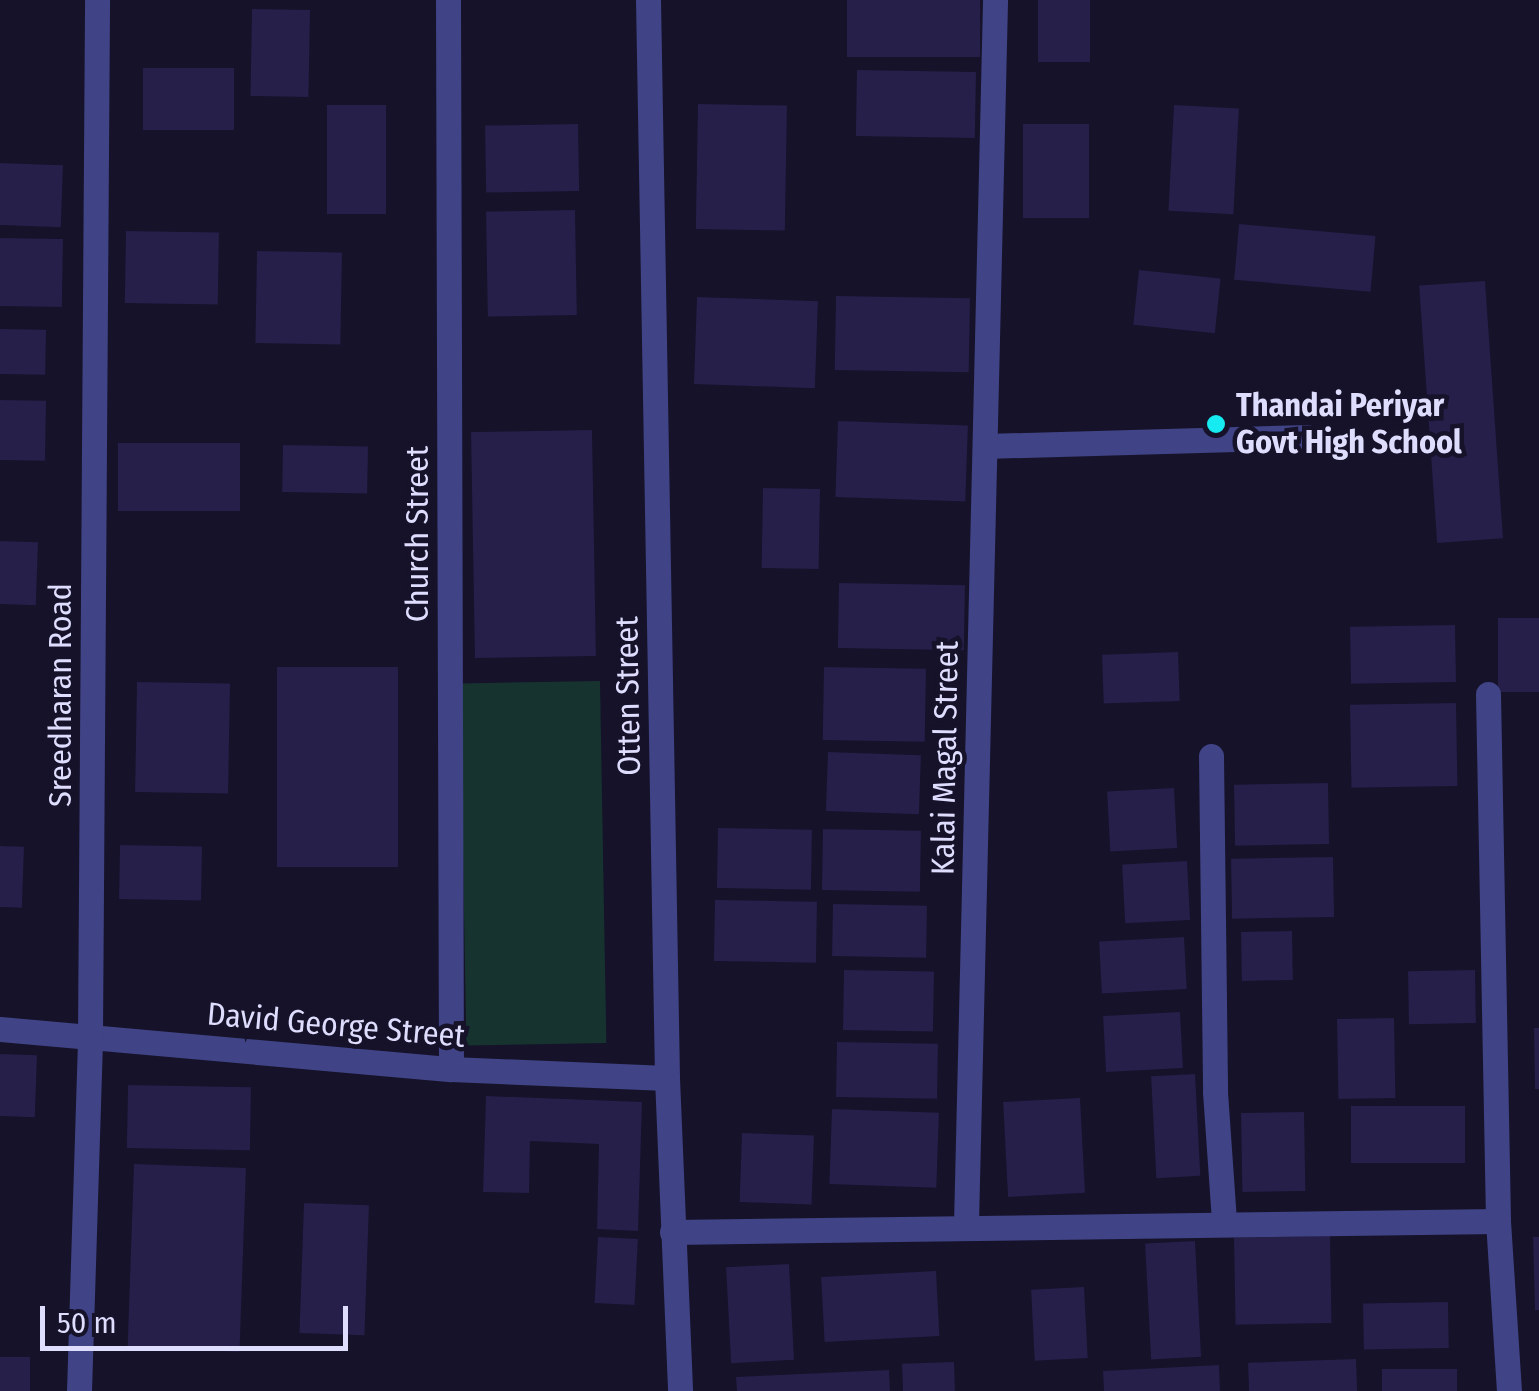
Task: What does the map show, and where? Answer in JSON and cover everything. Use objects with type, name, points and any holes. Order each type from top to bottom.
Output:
[{"type":"street","name":"Sreedharan Road","points":[[78,1391],[90,1036],[96,0]]},
{"type":"street","name":"Church Street","points":[[448,0],[451,1069]]},
{"type":"street","name":"Otten Street","points":[[648,0],[667,1078],[680,1391]]},
{"type":"street","name":"Kalai Magal Street","points":[[966,1224],[995,0]]},
{"type":"street","points":[[985,446],[1307,437]]},
{"type":"street","points":[[1488,694],[1498,1221],[1509,1391]]},
{"type":"street","points":[[1211,756],[1215,1092],[1224,1222]]},
{"type":"street","name":"David George Street","points":[[0,1029],[451,1069],[667,1078]]},
{"type":"street","points":[[672,1232],[966,1224],[1498,1221]]},
{"type":"green space","points":[[600,681],[606,1043],[466,1045],[460,683]]},
{"type":"building","points":[[847,0],[980,0],[980,57],[847,57]]},
{"type":"building","points":[[1038,0],[1090,0],[1090,62],[1038,62]]},
{"type":"building","points":[[252,9],[310,10],[308,97],[250,96]]},
{"type":"building","points":[[143,68],[234,68],[234,130],[143,130]]},
{"type":"building","points":[[857,70],[976,72],[975,138],[856,136]]},
{"type":"building","points":[[698,104],[787,106],[785,231],[696,229]]},
{"type":"building","points":[[327,105],[386,105],[386,214],[327,214]]},
{"type":"building","points":[[1174,105],[1239,108],[1233,214],[1168,211]]},
{"type":"building","points":[[578,124],[579,191],[486,193],[485,126]]},
{"type":"building","points":[[1023,124],[1089,124],[1089,218],[1023,218]]},
{"type":"building","points":[[0,163],[63,165],[61,227],[0,225]]},
{"type":"building","points":[[575,210],[577,315],[488,317],[486,212]]},
{"type":"building","points":[[1239,224],[1375,236],[1371,292],[1234,280]]},
{"type":"building","points":[[126,231],[219,233],[218,305],[125,303]]},
{"type":"building","points":[[0,238],[63,239],[62,307],[0,306]]},
{"type":"building","points":[[257,251],[342,252],[340,344],[255,343]]},
{"type":"building","points":[[1139,270],[1221,279],[1215,333],[1133,325]]},
{"type":"building","points":[[1485,281],[1503,538],[1437,543],[1419,286]]},
{"type":"building","points":[[836,296],[970,298],[969,372],[835,370]]},
{"type":"building","points":[[697,297],[818,301],[815,388],[694,384]]},
{"type":"building","points":[[0,329],[46,330],[45,375],[0,374]]},
{"type":"building","points":[[0,400],[46,401],[45,461],[0,460]]},
{"type":"building","points":[[838,421],[968,426],[965,501],[835,497]]},
{"type":"building","points":[[592,430],[596,656],[475,658],[471,432]]},
{"type":"building","points":[[118,443],[240,443],[240,511],[118,511]]},
{"type":"building","points":[[283,445],[368,446],[367,493],[282,492]]},
{"type":"building","points":[[763,488],[820,489],[819,569],[762,568]]},
{"type":"building","points":[[0,541],[38,542],[36,605],[0,604]]},
{"type":"building","points":[[839,583],[965,585],[964,650],[838,648]]},
{"type":"building","points":[[1498,618],[1539,618],[1539,692],[1498,692]]},
{"type":"building","points":[[1455,625],[1456,682],[1351,684],[1350,627]]},
{"type":"building","points":[[1178,652],[1180,701],[1104,704],[1102,655]]},
{"type":"building","points":[[277,667],[398,667],[398,867],[277,867]]},
{"type":"building","points":[[824,667],[926,669],[925,742],[823,740]]},
{"type":"building","points":[[137,682],[230,684],[228,794],[135,792]]},
{"type":"building","points":[[1456,703],[1457,786],[1351,788],[1350,705]]},
{"type":"building","points":[[828,752],[921,755],[919,814],[826,811]]},
{"type":"building","points":[[1328,783],[1329,844],[1235,846],[1234,785]]},
{"type":"building","points":[[1174,788],[1177,848],[1110,851],[1107,792]]},
{"type":"building","points":[[718,828],[812,830],[811,890],[717,888]]},
{"type":"building","points":[[823,829],[921,831],[920,892],[822,890]]},
{"type":"building","points":[[120,845],[202,846],[201,900],[119,899]]},
{"type":"building","points":[[0,846],[24,847],[22,908],[0,907]]},
{"type":"building","points":[[1333,857],[1334,917],[1232,919],[1231,859]]},
{"type":"building","points":[[1187,861],[1190,920],[1125,923],[1122,864]]},
{"type":"building","points":[[715,900],[817,902],[816,963],[714,961]]},
{"type":"building","points":[[833,904],[927,906],[926,958],[832,956]]},
{"type":"building","points":[[1292,931],[1293,980],[1242,981],[1241,932]]},
{"type":"building","points":[[1184,937],[1187,989],[1102,993],[1099,941]]},
{"type":"building","points":[[844,970],[934,972],[933,1032],[843,1030]]},
{"type":"building","points":[[1475,970],[1476,1023],[1409,1024],[1408,971]]},
{"type":"building","points":[[1180,1012],[1183,1068],[1106,1072],[1103,1016]]},
{"type":"building","points":[[1394,1018],[1395,1098],[1338,1099],[1337,1019]]},
{"type":"building","points":[[1534,1028],[1539,1028],[1539,1089],[1535,1089]]},
{"type":"building","points":[[837,1042],[938,1044],[937,1099],[836,1097]]},
{"type":"building","points":[[0,1054],[37,1055],[35,1117],[0,1116]]},
{"type":"building","points":[[1195,1074],[1200,1176],[1156,1178],[1151,1076]]},
{"type":"building","points":[[128,1085],[251,1087],[250,1150],[127,1148]]},
{"type":"building","points":[[486,1096],[642,1102],[638,1231],[597,1229],[599,1144],[530,1141],[529,1193],[483,1192]]},
{"type":"building","points":[[1080,1098],[1085,1193],[1008,1197],[1003,1102]]},
{"type":"building","points":[[1351,1106],[1465,1106],[1465,1163],[1351,1163]]},
{"type":"building","points":[[832,1109],[939,1113],[936,1188],[829,1184]]},
{"type":"building","points":[[1304,1112],[1305,1191],[1242,1192],[1241,1113]]},
{"type":"building","points":[[742,1133],[814,1136],[812,1204],[740,1202]]},
{"type":"building","points":[[134,1164],[246,1168],[240,1352],[128,1348]]},
{"type":"building","points":[[304,1203],[369,1205],[364,1335],[299,1333]]},
{"type":"building","points":[[1330,1236],[1332,1323],[1236,1325],[1234,1238]]},
{"type":"building","points":[[598,1237],[638,1239],[634,1305],[595,1303]]},
{"type":"building","points":[[1533,1237],[1539,1237],[1539,1310],[1535,1310]]},
{"type":"building","points":[[1195,1241],[1201,1357],[1151,1359],[1145,1244]]},
{"type":"building","points":[[789,1264],[794,1360],[731,1363],[726,1267]]},
{"type":"building","points":[[936,1271],[939,1336],[825,1342],[821,1277]]},
{"type":"building","points":[[1084,1287],[1088,1358],[1035,1361],[1031,1290]]},
{"type":"building","points":[[1448,1302],[1449,1348],[1364,1349],[1363,1303]]},
{"type":"building","points":[[0,1357],[30,1357],[30,1391],[0,1391]]},
{"type":"building","points":[[1356,1359],[1357,1391],[1249,1391],[1248,1363]]},
{"type":"building","points":[[954,1362],[955,1391],[903,1391],[902,1364]]},
{"type":"building","points":[[1219,1365],[1220,1391],[1104,1391],[1103,1371]]},
{"type":"building","points":[[1382,1369],[1457,1369],[1457,1391],[1382,1391]]},
{"type":"building","points":[[889,1370],[890,1391],[737,1391],[736,1377]]},
{"type":"place","name":"Thandai Periyar Govt High School","points":[[1216,424]]}]
